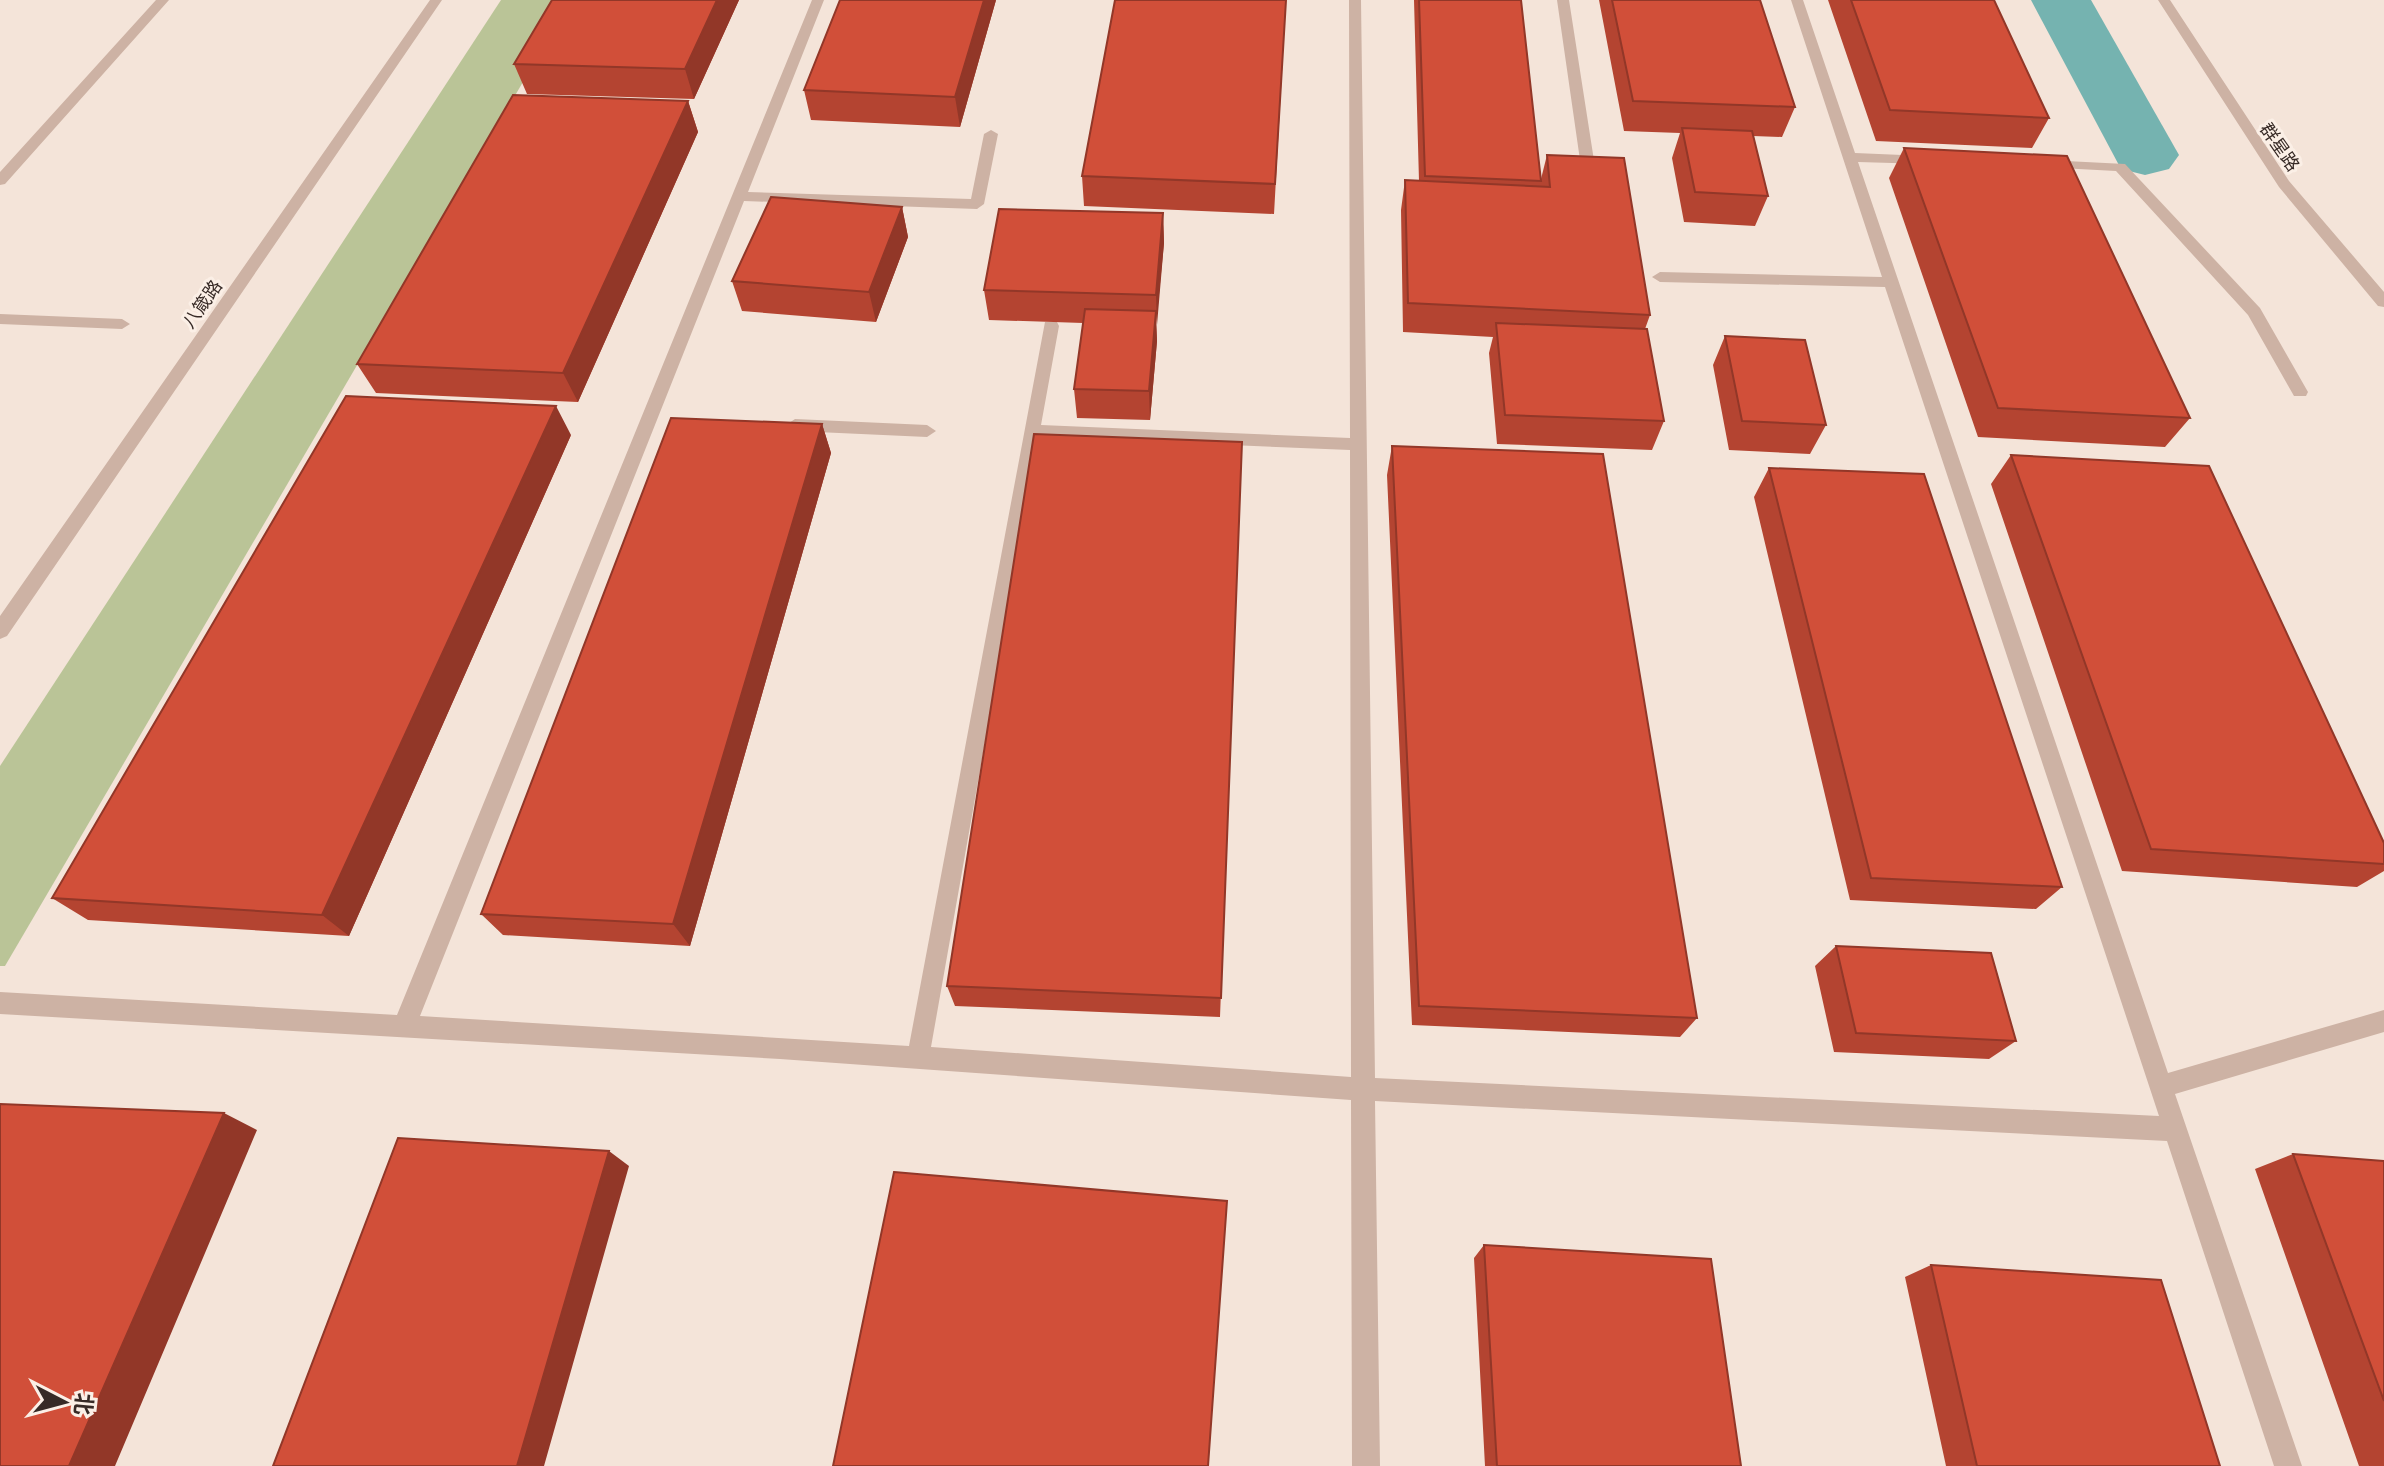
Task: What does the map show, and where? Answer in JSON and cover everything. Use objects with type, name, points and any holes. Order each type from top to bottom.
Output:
[{"type":"street","points":[[0,181],[163,0]]},
{"type":"street","name":"八箴路","points":[[0,631],[436,0]]},
{"type":"street","points":[[404,1027],[654,419],[737,196],[818,0]]},
{"type":"street","points":[[1355,0],[1366,1466]]},
{"type":"street","points":[[1563,0],[1588,167]]},
{"type":"street","points":[[1797,0],[2288,1466]]},
{"type":"street","name":"群星路","points":[[2164,0],[2284,184],[2384,302]]},
{"type":"street","points":[[737,196],[977,204],[991,134]]},
{"type":"street","points":[[1850,157],[1945,161]]},
{"type":"street","points":[[2025,164],[2120,167],[2254,312],[2300,392]]},
{"type":"street","points":[[1660,277],[1892,282]]},
{"type":"street","points":[[0,319],[122,324]]},
{"type":"street","points":[[918,1057],[1051,326]]},
{"type":"street","points":[[771,424],[927,431]]},
{"type":"street","points":[[1032,431],[1357,444]]},
{"type":"street","points":[[0,1003],[918,1057],[1363,1089],[2175,1129]]},
{"type":"street","points":[[2161,1087],[2384,1021]]},
{"type":"green space","points":[[501,0],[571,0],[5,966],[0,966],[0,766]]},
{"type":"building","points":[[552,0],[717,0],[685,69],[514,64]]},
{"type":"building","points":[[840,0],[984,0],[955,97],[804,90]]},
{"type":"building","points":[[1115,0],[1286,0],[1275,184],[1082,176]]},
{"type":"building","points":[[1419,0],[1521,0],[1541,181],[1425,176]]},
{"type":"building","points":[[1612,0],[1760,0],[1795,107],[1633,101]]},
{"type":"building","points":[[1851,0],[1994,0],[2049,118],[1890,110]]},
{"type":"building","points":[[513,95],[688,101],[563,373],[357,364]]},
{"type":"building","points":[[1682,128],[1752,131],[1768,196],[1695,192]]},
{"type":"building","points":[[1904,148],[2067,156],[2190,418],[1998,408]]},
{"type":"building","points":[[1547,155],[1624,158],[1650,315],[1408,303],[1405,180],[1550,187]]},
{"type":"building","points":[[771,197],[902,207],[869,292],[732,281]]},
{"type":"building","points":[[999,209],[1163,213],[1156,295],[984,290]]},
{"type":"building","points":[[1085,309],[1156,311],[1149,391],[1074,389]]},
{"type":"building","points":[[1496,323],[1647,329],[1664,421],[1505,415]]},
{"type":"building","points":[[1725,336],[1805,340],[1826,425],[1742,421]]},
{"type":"building","points":[[346,396],[556,406],[322,915],[52,898]]},
{"type":"building","points":[[671,418],[822,424],[673,924],[481,914]]},
{"type":"building","points":[[1034,434],[1242,442],[1221,998],[947,986]]},
{"type":"building","points":[[1392,446],[1603,454],[1697,1018],[1419,1006]]},
{"type":"building","points":[[2011,455],[2209,466],[2384,843],[2384,864],[2151,849]]},
{"type":"building","points":[[1769,468],[1924,474],[2062,887],[1871,878]]},
{"type":"building","points":[[1836,946],[1991,953],[2016,1041],[1856,1033]]},
{"type":"building","points":[[0,1104],[224,1113],[69,1466],[0,1466]]},
{"type":"building","points":[[398,1138],[609,1151],[517,1466],[273,1466]]},
{"type":"building","points":[[2293,1154],[2384,1161],[2384,1401]]},
{"type":"building","points":[[894,1172],[1227,1201],[1208,1466],[833,1466]]},
{"type":"building","points":[[1484,1245],[1711,1259],[1741,1466],[1497,1466]]},
{"type":"building","points":[[1931,1265],[2161,1280],[2220,1466],[1977,1466]]},
{"type":"waterway","points":[[2061,0],[2145,155]]}]
